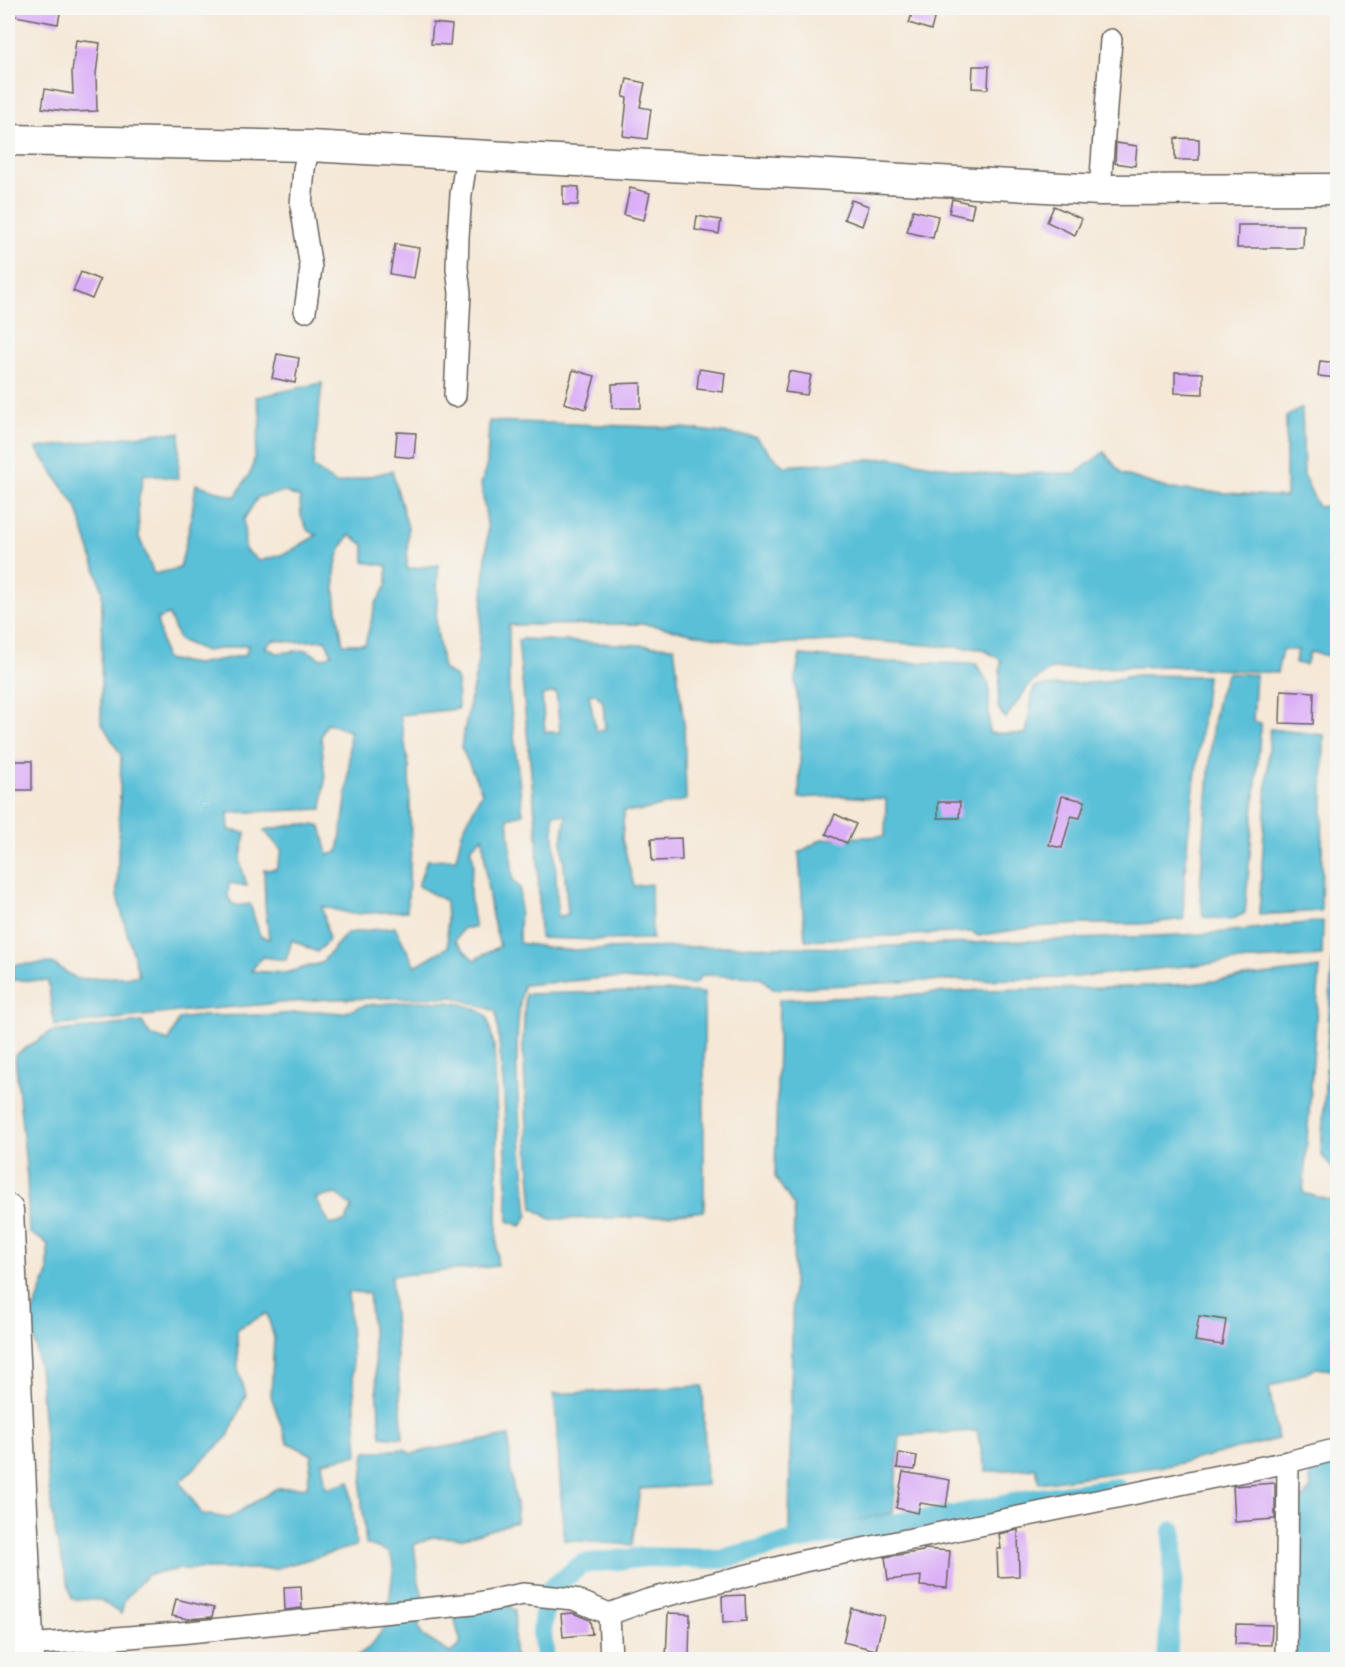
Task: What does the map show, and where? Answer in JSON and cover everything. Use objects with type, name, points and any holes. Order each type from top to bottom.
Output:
[{"type":"main road","points":[[8,140],[309,146],[1100,190],[1338,189]]},
{"type":"main road","points":[[8,1210],[28,1652]]},
{"type":"street","points":[[1100,190],[1112,40]]},
{"type":"street","points":[[304,311],[311,268],[301,205],[304,169],[309,146]]},
{"type":"street","points":[[455,396],[460,302],[457,268],[458,237],[466,155]]},
{"type":"street","points":[[28,1652],[473,1604],[523,1594],[574,1599],[609,1614],[648,1600],[804,1560],[1288,1462],[1338,1449]]},
{"type":"street","points":[[1286,1659],[1288,1462]]},
{"type":"street","points":[[609,1614],[611,1659]]},
{"type":"water","points":[[322,383],[313,467],[336,484],[392,471],[408,528],[407,569],[438,565],[436,623],[443,669],[457,678],[458,709],[400,715],[409,767],[411,848],[407,911],[352,914],[322,906],[329,940],[317,952],[292,940],[286,960],[262,957],[251,971],[285,973],[321,963],[347,933],[395,927],[415,966],[448,947],[446,901],[418,886],[427,860],[456,859],[462,832],[482,792],[461,747],[478,662],[488,530],[481,484],[487,464],[489,421],[682,428],[755,437],[783,466],[892,458],[984,474],[1076,473],[1104,452],[1122,474],[1169,489],[1286,497],[1286,417],[1302,408],[1304,476],[1318,507],[1337,505],[1337,658],[1310,652],[1306,665],[1295,663],[1298,650],[1282,650],[1277,673],[1170,666],[1051,669],[1030,684],[1005,719],[998,707],[1001,660],[982,649],[855,640],[752,645],[645,624],[509,625],[509,692],[523,814],[508,818],[513,880],[520,888],[519,943],[566,950],[726,946],[844,948],[1206,934],[1323,921],[1322,956],[1236,961],[1067,978],[918,981],[773,989],[760,977],[702,975],[695,984],[606,978],[523,985],[517,1041],[517,1070],[528,1215],[521,1226],[508,1221],[504,1093],[496,1011],[454,997],[328,999],[186,1011],[54,1026],[48,981],[12,980],[11,965],[52,963],[77,979],[139,976],[117,896],[121,755],[101,722],[102,590],[76,506],[36,448],[160,433],[180,433],[178,479],[144,474],[138,502],[139,537],[154,574],[180,568],[191,520],[196,484],[235,497],[252,470],[261,418],[256,397]],"holes":[[[285,492],[300,498],[301,516],[308,531],[317,535],[287,553],[260,561],[245,550],[244,519],[258,497]],[[350,535],[364,545],[364,562],[387,566],[387,585],[376,603],[365,644],[343,644],[335,584],[337,561]],[[169,615],[179,640],[205,651],[248,645],[246,655],[196,664],[165,659],[157,619]],[[274,640],[295,642],[325,640],[332,654],[321,659],[307,650],[277,653],[265,647]],[[327,723],[349,731],[347,792],[338,852],[328,855],[321,826],[299,824],[264,830],[282,851],[276,869],[264,870],[269,939],[260,936],[250,904],[234,906],[228,897],[229,883],[247,886],[240,862],[246,833],[229,830],[228,813],[322,809],[325,779],[321,736]],[[483,837],[492,916],[500,946],[474,960],[455,941],[463,928],[475,928],[470,891],[474,864],[470,849]]]},
{"type":"water","points":[[518,640],[674,647],[684,724],[686,800],[640,811],[624,811],[622,839],[634,886],[651,884],[652,939],[540,938],[537,833]],"holes":[[[556,692],[560,732],[545,732],[542,695]],[[596,694],[603,702],[605,730],[596,731],[589,695]],[[553,814],[566,815],[562,841],[568,914],[558,917]]]},
{"type":"water","points":[[800,655],[886,662],[976,664],[989,684],[989,733],[1026,734],[1034,687],[1103,682],[1135,675],[1207,676],[1188,836],[1184,919],[1142,924],[1033,927],[978,936],[972,932],[805,940],[799,853],[822,839],[885,836],[886,799],[840,796],[799,798],[801,728],[795,680]]},
{"type":"water","points":[[1227,673],[1256,675],[1253,721],[1261,723],[1245,913],[1231,920],[1203,917],[1200,888],[1213,722],[1219,694]]},
{"type":"water","points":[[1270,729],[1324,735],[1321,911],[1259,915]]},
{"type":"water","points":[[1337,885],[1338,1174],[1321,1154]]},
{"type":"water","points":[[1320,968],[1303,1193],[1337,1202],[1337,1371],[1317,1368],[1269,1388],[1278,1439],[1172,1465],[1039,1483],[1036,1468],[986,1472],[977,1431],[900,1435],[893,1513],[789,1534],[794,1206],[775,1177],[779,999],[1190,984]]},
{"type":"water","points":[[671,991],[704,993],[704,1211],[650,1217],[550,1219],[533,1208],[523,1045],[525,994]]},
{"type":"water","points":[[418,1001],[454,1003],[470,1007],[487,1016],[494,1045],[497,1121],[497,1266],[391,1276],[403,1438],[381,1436],[369,1293],[348,1292],[358,1455],[322,1462],[326,1488],[350,1481],[356,1546],[274,1569],[181,1569],[147,1575],[125,1599],[121,1614],[100,1600],[72,1599],[56,1537],[48,1481],[40,1375],[31,1318],[48,1273],[48,1244],[29,1232],[27,1177],[15,1055],[51,1032],[142,1022],[150,1035],[169,1041],[179,1019],[318,1011],[343,1013],[366,1005]],"holes":[[[337,1194],[352,1207],[346,1221],[330,1225],[316,1198]],[[267,1313],[274,1338],[271,1396],[287,1442],[312,1455],[307,1487],[277,1488],[229,1518],[202,1514],[180,1482],[228,1436],[246,1395],[238,1369],[237,1329]]]},
{"type":"water","points":[[703,1386],[706,1485],[640,1489],[632,1545],[564,1540],[553,1394]]},
{"type":"water","points":[[509,1436],[510,1466],[517,1512],[516,1522],[464,1538],[432,1537],[414,1545],[418,1578],[426,1609],[418,1627],[423,1636],[450,1653],[461,1644],[450,1600],[504,1601],[515,1611],[515,1659],[351,1660],[371,1646],[386,1625],[394,1564],[389,1552],[366,1544],[361,1493],[365,1452],[405,1449],[411,1454]]},
{"type":"water","points":[[1337,1456],[1337,1659],[1296,1660],[1297,1505],[1311,1488],[1308,1462]]},
{"type":"water","points":[[8,1521],[17,1659],[8,1659]]},
{"type":"building","points":[[11,8],[61,8],[58,24],[10,15]]},
{"type":"building","points":[[914,8],[937,8],[931,30],[909,23]]},
{"type":"building","points":[[433,23],[452,25],[450,45],[431,44]]},
{"type":"building","points":[[76,40],[100,43],[96,74],[97,111],[73,112],[42,108],[45,89],[73,94],[72,72]]},
{"type":"building","points":[[973,66],[989,66],[988,89],[972,88]]},
{"type":"building","points":[[627,79],[645,83],[640,107],[651,109],[647,139],[623,136],[627,98],[623,97]]},
{"type":"building","points":[[1175,138],[1199,139],[1199,160],[1175,160]]},
{"type":"building","points":[[1116,143],[1137,146],[1135,166],[1115,163]]},
{"type":"building","points":[[563,186],[579,187],[578,205],[563,205]]},
{"type":"building","points":[[630,188],[650,193],[644,220],[624,215]]},
{"type":"building","points":[[952,199],[974,204],[971,218],[949,213]]},
{"type":"building","points":[[851,200],[869,206],[862,226],[844,219]]},
{"type":"building","points":[[1054,206],[1082,219],[1075,235],[1047,222]]},
{"type":"building","points":[[913,210],[938,216],[933,238],[907,232]]},
{"type":"building","points":[[697,216],[721,220],[719,234],[695,230]]},
{"type":"building","points":[[1238,225],[1304,225],[1303,248],[1237,248]]},
{"type":"building","points":[[395,244],[419,248],[414,278],[390,274]]},
{"type":"building","points":[[81,272],[100,280],[92,299],[73,291]]},
{"type":"building","points":[[277,354],[299,358],[295,383],[272,378]]},
{"type":"building","points":[[1320,361],[1338,363],[1338,378],[1318,376]]},
{"type":"building","points":[[699,369],[725,373],[723,392],[697,389]]},
{"type":"building","points":[[573,370],[595,376],[586,409],[564,403]]},
{"type":"building","points":[[789,371],[811,375],[807,395],[785,392]]},
{"type":"building","points":[[1175,372],[1203,373],[1203,394],[1175,393]]},
{"type":"building","points":[[641,383],[641,408],[612,408],[612,384]]},
{"type":"building","points":[[397,432],[416,433],[414,458],[395,456]]},
{"type":"building","points":[[1281,690],[1314,692],[1313,724],[1280,723]]},
{"type":"building","points":[[9,761],[32,761],[32,790],[9,790]]},
{"type":"building","points":[[1062,796],[1085,801],[1080,818],[1071,816],[1062,848],[1049,845]]},
{"type":"building","points":[[938,802],[960,802],[959,818],[938,818]]},
{"type":"building","points":[[835,814],[856,824],[847,843],[826,834]]},
{"type":"building","points":[[681,838],[682,860],[652,861],[651,839]]},
{"type":"building","points":[[1199,1316],[1226,1320],[1222,1345],[1195,1341]]},
{"type":"building","points":[[899,1453],[917,1456],[915,1470],[897,1468]]},
{"type":"building","points":[[903,1472],[950,1480],[946,1507],[920,1503],[918,1513],[896,1508]]},
{"type":"building","points":[[1275,1483],[1275,1519],[1235,1522],[1233,1486]]},
{"type":"building","points":[[1018,1530],[1019,1576],[998,1577],[997,1549],[1001,1549],[999,1534]]},
{"type":"building","points":[[924,1549],[950,1551],[947,1588],[920,1586],[921,1576],[888,1580],[885,1557]]},
{"type":"building","points":[[301,1586],[302,1608],[285,1610],[284,1587]]},
{"type":"building","points":[[745,1595],[746,1621],[723,1623],[722,1596]]},
{"type":"building","points":[[176,1599],[214,1608],[212,1617],[188,1619],[172,1616]]},
{"type":"building","points":[[851,1608],[884,1616],[876,1650],[843,1642]]},
{"type":"building","points":[[573,1613],[590,1620],[592,1634],[563,1637],[561,1614]]},
{"type":"building","points":[[668,1613],[690,1614],[689,1659],[666,1658]]},
{"type":"building","points":[[1236,1624],[1272,1625],[1271,1645],[1235,1644]]},
{"type":"waterway","points":[[545,1660],[542,1632],[546,1593],[582,1564],[646,1557],[721,1559],[790,1542],[949,1516],[1032,1499],[1117,1488]]},
{"type":"waterway","points":[[1167,1660],[1173,1576],[1173,1531]]}]
